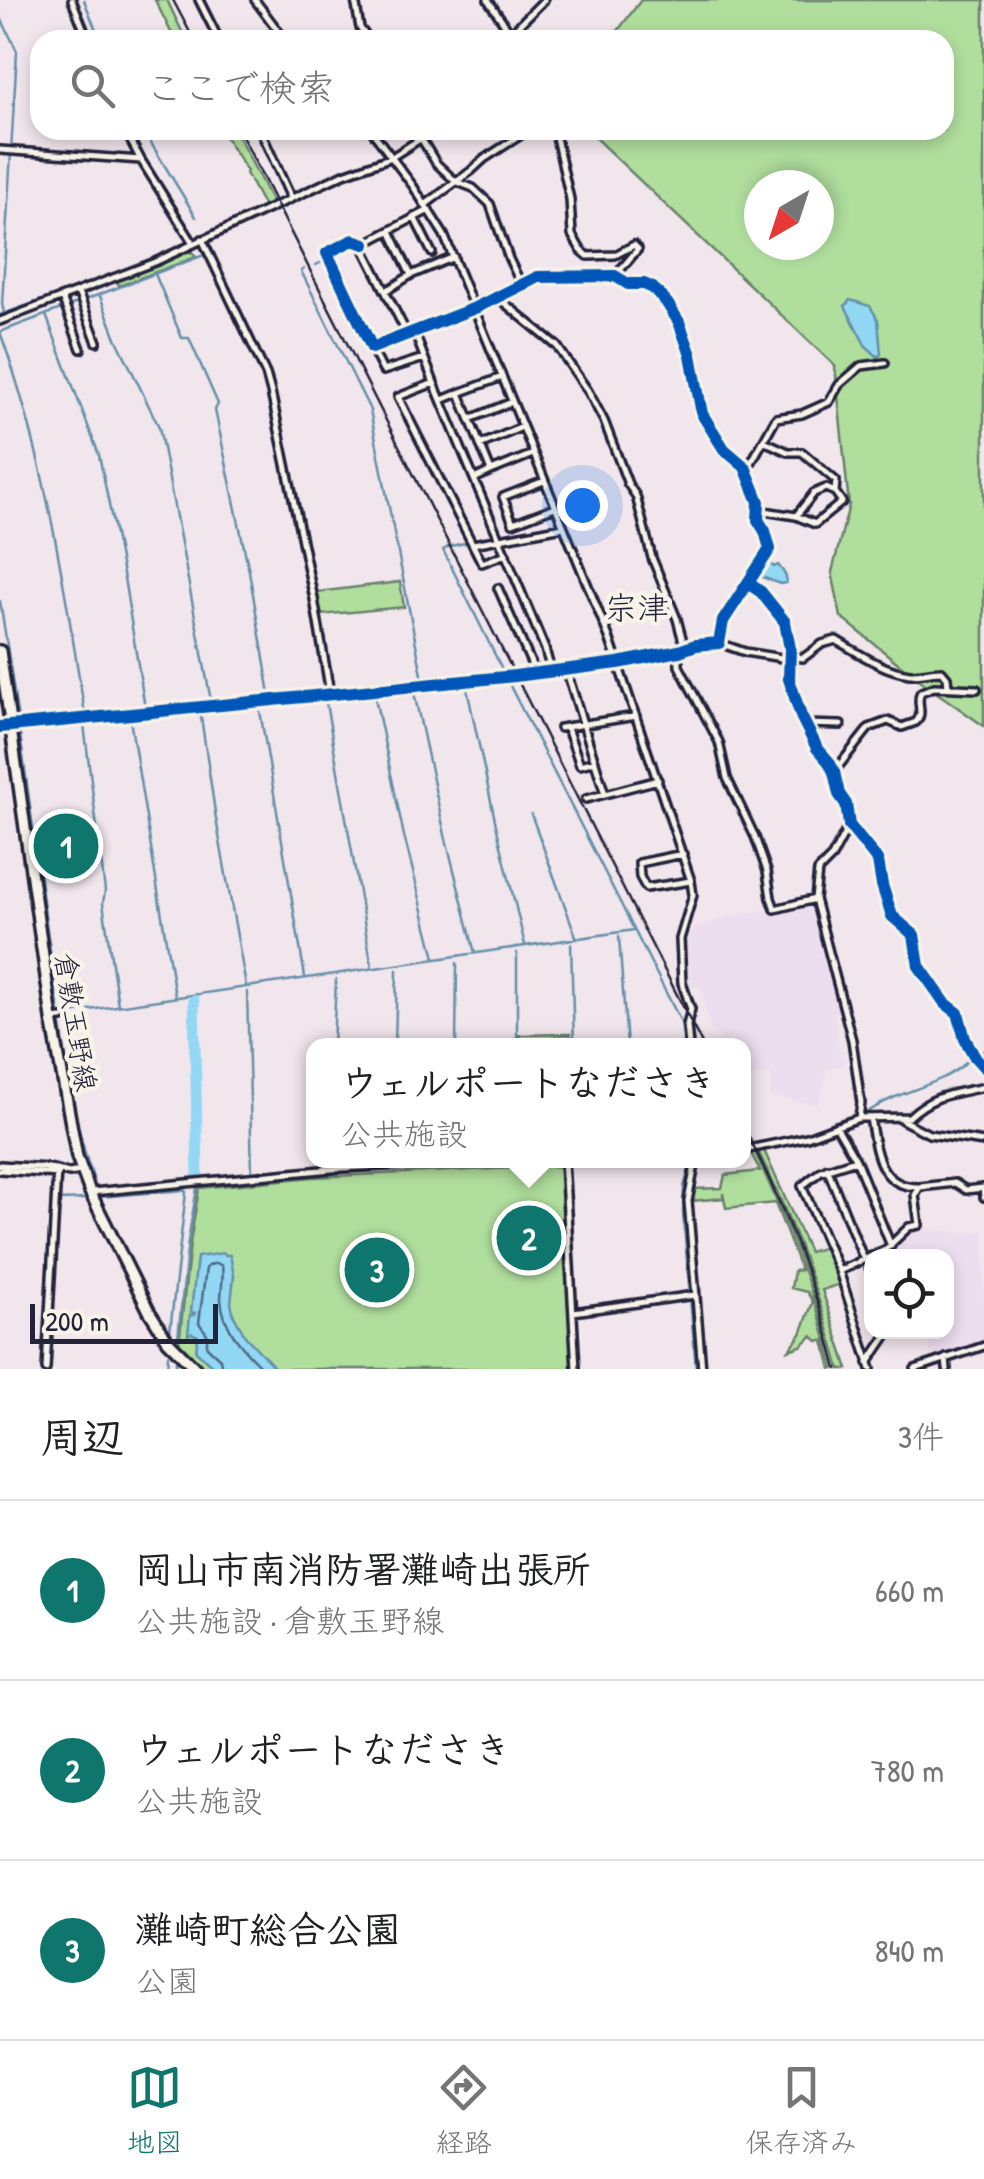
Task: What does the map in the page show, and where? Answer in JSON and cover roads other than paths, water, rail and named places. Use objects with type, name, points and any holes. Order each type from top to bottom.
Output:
[{"type":"main road","name":"倉敷玉野線","points":[[0,651],[58,1018],[71,1132],[90,1192],[155,1322],[196,1369]]},
{"type":"street","points":[[72,0],[84,30]]},
{"type":"street","points":[[199,0],[214,30]]},
{"type":"street","points":[[255,0],[276,30]]},
{"type":"street","points":[[355,0],[362,30]]},
{"type":"street","points":[[488,0],[507,30]]},
{"type":"street","points":[[518,30],[544,0]]},
{"type":"street","points":[[130,140],[193,243]]},
{"type":"street","points":[[265,140],[291,198]]},
{"type":"street","points":[[379,140],[427,207],[454,257],[519,429],[637,716],[691,881],[693,894],[680,939],[682,983],[691,1009],[688,1038]]},
{"type":"street","points":[[0,321],[155,262],[344,174],[392,157],[412,140]]},
{"type":"street","points":[[422,140],[436,163],[455,182],[474,188],[490,204],[508,260],[521,284]]},
{"type":"street","points":[[424,358],[383,370],[327,253],[352,240],[362,243],[414,218],[511,140]]},
{"type":"street","points":[[562,140],[575,242],[588,256],[615,255],[634,245],[638,250],[615,276]]},
{"type":"street","points":[[0,150],[141,160]]},
{"type":"street","points":[[414,218],[432,253]]},
{"type":"street","points":[[390,231],[411,275]]},
{"type":"street","points":[[202,239],[266,374],[330,690]]},
{"type":"street","points":[[362,243],[444,399],[551,668]]},
{"type":"street","points":[[386,291],[411,275],[454,257]]},
{"type":"street","points":[[372,348],[475,308],[538,277],[615,276],[628,284],[653,288],[668,303],[686,338],[702,414],[724,448],[744,466],[759,502],[758,520],[770,550],[723,621],[718,643]]},
{"type":"street","points":[[78,292],[97,342]]},
{"type":"street","points":[[62,298],[81,350]]},
{"type":"street","points":[[497,298],[557,346],[604,421],[636,496],[652,558],[677,619],[682,650],[679,666],[718,742],[727,778],[767,871],[775,909],[815,900]]},
{"type":"street","points":[[744,466],[751,464],[776,418],[802,414],[829,402],[840,385],[861,366],[884,363]]},
{"type":"street","points":[[444,399],[499,378]]},
{"type":"street","points":[[434,383],[398,398],[482,562],[506,554]]},
{"type":"street","points":[[460,393],[491,471]]},
{"type":"street","points":[[470,418],[509,403]]},
{"type":"street","points":[[480,444],[519,429]]},
{"type":"street","points":[[764,441],[788,452],[802,452],[836,481],[835,492]]},
{"type":"street","points":[[477,478],[530,455]]},
{"type":"street","points":[[541,482],[503,497],[513,523],[551,508]]},
{"type":"street","points":[[758,510],[796,516],[816,524],[842,502],[826,488],[814,493],[796,516]]},
{"type":"street","points":[[470,544],[560,527]]},
{"type":"street","points":[[748,583],[761,592],[785,622],[790,678],[804,724],[834,772],[849,824],[878,860],[892,916],[915,938],[916,956],[924,976],[958,1014],[966,1039],[984,1067]]},
{"type":"street","points":[[498,588],[535,670]]},
{"type":"street","points":[[13,727],[330,690],[618,663],[718,643],[745,652],[802,658],[822,644],[836,640],[894,670],[914,674],[942,671],[946,673],[948,687]]},
{"type":"street","points":[[566,669],[605,794]]},
{"type":"street","points":[[834,772],[869,728],[888,721],[902,726],[916,722],[921,692],[948,687],[978,689]]},
{"type":"street","points":[[595,761],[580,765],[564,728],[637,716]]},
{"type":"street","points":[[804,724],[841,725]]},
{"type":"street","points":[[586,798],[658,780]]},
{"type":"street","points":[[849,824],[832,857],[818,871],[815,900],[852,1040],[862,1103],[858,1118]]},
{"type":"street","points":[[682,854],[640,863],[640,876],[646,888],[691,881]]},
{"type":"street","points":[[751,1149],[807,1137],[858,1118],[909,1118],[921,1106],[946,1094],[984,1087]]},
{"type":"street","points":[[870,1118],[876,1150],[886,1174],[900,1184],[983,1188],[984,1197]]},
{"type":"street","points":[[900,1119],[929,1134],[984,1142]]},
{"type":"street","points":[[835,1126],[856,1160],[891,1246]]},
{"type":"street","points":[[856,1160],[827,1168],[802,1186],[838,1271],[870,1366]]},
{"type":"street","points":[[0,1168],[82,1171]]},
{"type":"street","points":[[90,1192],[342,1168]]},
{"type":"street","points":[[564,1168],[576,1369]]},
{"type":"street","points":[[694,1168],[688,1201],[692,1296],[702,1369]]},
{"type":"street","points":[[827,1168],[864,1257]]},
{"type":"street","points":[[46,1369],[58,1172]]},
{"type":"street","points":[[885,1249],[919,1224],[916,1196],[920,1187]]},
{"type":"street","points":[[838,1271],[864,1259]]},
{"type":"street","points":[[573,1312],[692,1296]]},
{"type":"street","points":[[870,1366],[885,1339]]},
{"type":"street","points":[[915,1369],[984,1346]]},
{"type":"street","points":[[946,1358],[947,1369]]},
{"type":"water","points":[[850,300],[870,306],[878,320],[878,357],[865,345],[845,306]]},
{"type":"water","points":[[767,561],[774,567],[778,565],[786,583],[757,575]]},
{"type":"water","points":[[230,1255],[234,1276],[234,1316],[245,1336],[276,1369],[216,1369],[196,1351],[198,1336],[188,1335],[190,1315],[195,1315],[191,1312],[197,1257]]},
{"type":"waterway","points":[[68,0],[80,30]]},
{"type":"waterway","points":[[84,0],[96,30]]},
{"type":"waterway","points":[[0,16],[17,51],[4,313]]},
{"type":"waterway","points":[[149,140],[196,217]]},
{"type":"waterway","points":[[398,224],[422,209]]},
{"type":"waterway","points":[[316,265],[368,239]]},
{"type":"waterway","points":[[0,315],[173,250]]},
{"type":"waterway","points":[[0,332],[204,255]]},
{"type":"waterway","points":[[213,256],[272,377],[334,687]]},
{"type":"waterway","points":[[304,269],[301,271],[370,410],[423,680]]},
{"type":"waterway","points":[[155,274],[182,338],[189,338],[218,404],[215,410],[270,694]]},
{"type":"waterway","points":[[100,296],[159,427],[211,701]]},
{"type":"waterway","points":[[46,315],[99,455],[145,708]]},
{"type":"waterway","points":[[476,324],[588,598]]},
{"type":"waterway","points":[[0,332],[41,473],[85,714]]},
{"type":"waterway","points":[[422,343],[502,535]]},
{"type":"waterway","points":[[504,535],[555,525]]},
{"type":"waterway","points":[[504,540],[555,667]]},
{"type":"waterway","points":[[451,546],[469,542]]},
{"type":"waterway","points":[[448,547],[443,550],[504,673]]},
{"type":"waterway","points":[[0,601],[70,1083],[93,1178]]},
{"type":"waterway","points":[[555,667],[588,663]]},
{"type":"waterway","points":[[516,671],[547,668]]},
{"type":"waterway","points":[[20,721],[512,671]]},
{"type":"waterway","points":[[507,680],[681,1022],[683,1038]]},
{"type":"waterway","points":[[466,684],[525,945]]},
{"type":"waterway","points":[[413,688],[475,953]]},
{"type":"waterway","points":[[374,693],[435,958]]},
{"type":"waterway","points":[[325,697],[372,967]]},
{"type":"waterway","points":[[259,705],[305,977]]},
{"type":"waterway","points":[[200,710],[246,986]]},
{"type":"waterway","points":[[130,719],[175,996]]},
{"type":"waterway","points":[[84,725],[118,1005]]},
{"type":"waterway","points":[[531,814],[577,939]]},
{"type":"waterway","points":[[62,1014],[634,930]]},
{"type":"waterway","points":[[619,937],[626,1038]]},
{"type":"waterway","points":[[571,944],[574,1038]]},
{"type":"waterway","points":[[517,953],[517,1038]]},
{"type":"waterway","points":[[456,1038],[457,963]]},
{"type":"waterway","points":[[395,1038],[397,970]]},
{"type":"waterway","points":[[333,1038],[336,979]]},
{"type":"waterway","points":[[247,992],[252,1172]]},
{"type":"waterway","points":[[194,1000],[198,1177]]},
{"type":"waterway","points":[[979,1052],[984,1051]]},
{"type":"waterway","points":[[862,1115],[957,1070],[971,1055]]},
{"type":"waterway","points":[[757,1143],[813,1132],[834,1122]]},
{"type":"waterway","points":[[363,1170],[411,1168]]},
{"type":"waterway","points":[[689,1168],[683,1213],[696,1369]]},
{"type":"waterway","points":[[49,1362],[60,1178]]},
{"type":"waterway","points":[[199,1185],[203,1184]]},
{"type":"waterway","points":[[178,1338],[197,1188]]},
{"type":"waterway","points":[[99,1197],[186,1192],[170,1331]]},
{"type":"waterway","points":[[62,1200],[85,1199]]},
{"type":"waterway","points":[[971,1353],[984,1349]]},
{"type":"waterway","points":[[167,1369],[168,1355]]},
{"type":"waterway","points":[[176,1360],[176,1369]]},
{"type":"waterway","points":[[924,1369],[931,1366]]},
{"type":"railway","points":[[173,0],[189,30]]},
{"type":"railway","points":[[244,140],[699,1038]]},
{"type":"railway","points":[[751,1142],[797,1245],[837,1369]]},
{"type":"place","name":"岡山市南消防署灘崎出張所","points":[[66,846]]},
{"type":"place","name":"ウェルポートなださき","points":[[529,1238]]},
{"type":"place","name":"灘崎町総合公園","points":[[377,1270]]},
{"type":"district","name":"宗津","points":[[637,607]]}]
